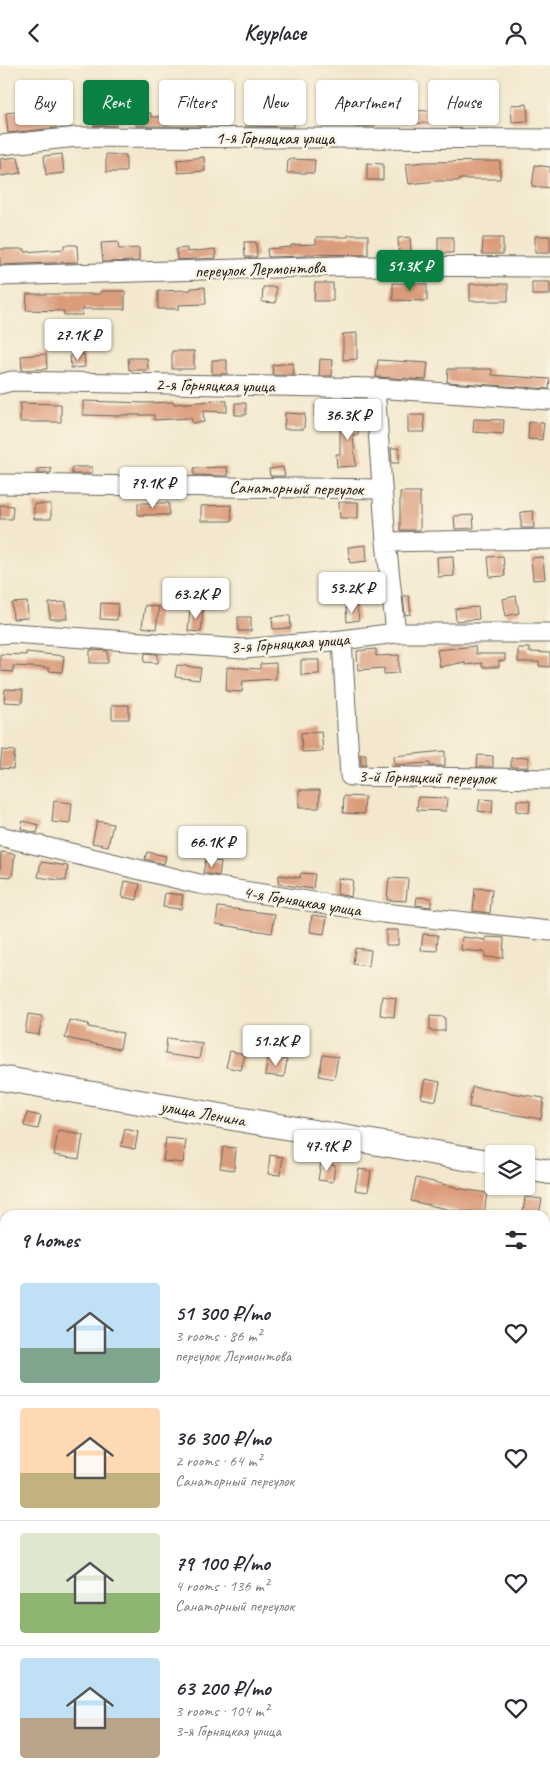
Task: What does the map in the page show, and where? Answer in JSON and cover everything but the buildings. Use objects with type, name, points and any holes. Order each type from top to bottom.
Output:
[{"type":"main road","name":"улица Ленина","points":[[0,1078],[485,1161]]},
{"type":"main road","points":[[535,1170],[550,1172]]},
{"type":"street","name":"1-я Горняцкая улица","points":[[0,145],[78,137],[550,139]]},
{"type":"street","name":"переулок Лермонтова","points":[[0,276],[342,266],[550,267]]},
{"type":"street","name":"2-я Горняцкая улица","points":[[0,384],[12,381],[375,388],[550,400]]},
{"type":"street","points":[[375,388],[386,542],[396,633]]},
{"type":"street","name":"Санаторный переулок","points":[[0,484],[382,489]]},
{"type":"street","points":[[386,542],[550,539]]},
{"type":"street","name":"3-я Горняцкая улица","points":[[0,634],[12,633],[244,649],[396,633],[550,633]]},
{"type":"street","name":"3-й Горняцкий переулок","points":[[342,640],[350,776],[550,779]]},
{"type":"street","name":"4-я Горняцкая улица","points":[[0,836],[199,884],[383,913],[550,931]]}]
